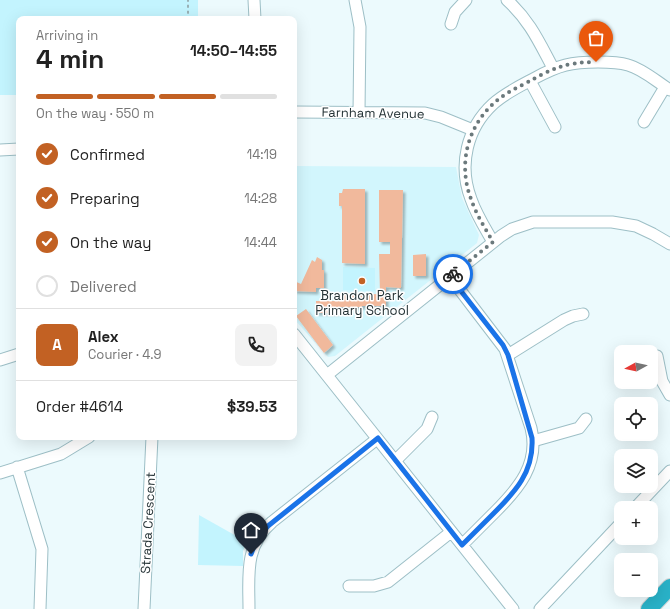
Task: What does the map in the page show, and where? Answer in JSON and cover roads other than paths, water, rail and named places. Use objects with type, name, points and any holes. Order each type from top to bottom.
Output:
[{"type":"highway","points":[[649,609],[670,587]]},
{"type":"street","points":[[254,0],[255,16]]},
{"type":"street","points":[[355,0],[360,27],[359,112]]},
{"type":"street","points":[[451,24],[456,12],[466,0]]},
{"type":"street","points":[[507,0],[528,23],[553,68]]},
{"type":"street","points":[[493,242],[475,208],[467,184],[465,169],[469,140],[473,130],[494,103],[508,93],[553,68],[578,62],[620,63],[636,68],[668,89],[644,122]]},
{"type":"street","points":[[530,81],[554,127]]},
{"type":"street","name":"Farnham Avenue","points":[[297,112],[431,114],[473,130]]},
{"type":"street","points":[[0,150],[16,149]]},
{"type":"street","points":[[327,375],[493,242],[512,229],[533,222],[612,222],[636,226],[670,244]]},
{"type":"street","points":[[450,277],[503,345],[508,355],[531,428],[533,441],[530,464],[520,485],[462,545]]},
{"type":"street","points":[[508,355],[568,318],[583,314]]},
{"type":"street","points":[[298,347],[327,375],[513,609]]},
{"type":"street","points":[[0,360],[16,355]]},
{"type":"street","points":[[658,361],[662,381],[670,395]]},
{"type":"street","points":[[396,461],[426,429],[432,417]]},
{"type":"street","points":[[533,441],[579,428],[586,419]]},
{"type":"street","points":[[249,609],[250,560],[253,547],[260,535],[272,522],[378,438]]},
{"type":"street","points":[[0,473],[61,454],[85,440]]},
{"type":"street","name":"Strada Crescent","points":[[144,609],[152,440]]},
{"type":"street","points":[[17,467],[42,549],[40,609]]},
{"type":"street","points":[[642,501],[670,471]]},
{"type":"street","points":[[540,609],[614,530]]},
{"type":"street","points":[[349,586],[369,586],[388,582],[452,532]]},
{"type":"place","name":"Brandon Park Primary School","points":[[362,281]]}]
